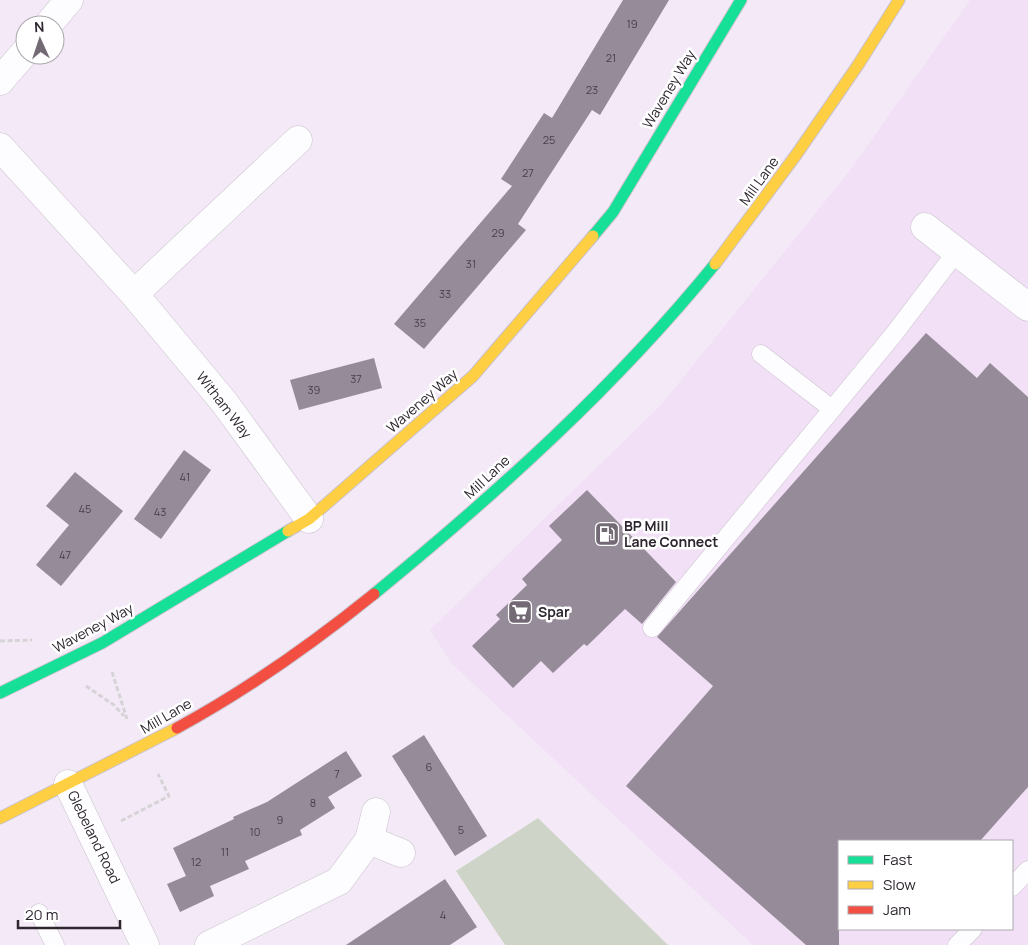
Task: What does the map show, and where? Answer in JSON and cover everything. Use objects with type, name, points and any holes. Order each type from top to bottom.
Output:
[{"type":"street","points":[[56,15],[69,0]]},
{"type":"street","name":"Waveney Way","points":[[0,693],[102,643],[309,520],[473,376],[613,212],[740,0]]},
{"type":"street","name":"Mill Lane","points":[[882,30],[893,0]]},
{"type":"street","name":"Mill Lane","points":[[0,818],[168,734],[242,689],[389,583],[448,533],[607,384],[653,336],[708,273],[772,189],[882,30],[899,0]]},
{"type":"street","points":[[0,81],[15,64]]},
{"type":"street","points":[[134,294],[298,140]]},
{"type":"street","name":"Witham Way","points":[[0,147],[134,294],[224,402],[309,520]]},
{"type":"street","points":[[925,227],[1028,307]]},
{"type":"street","name":"Glebeland Road","points":[[68,784],[144,945]]},
{"type":"street","points":[[210,945],[339,881],[369,840],[376,812]]},
{"type":"street","points":[[369,840],[401,853]]},
{"type":"lane","points":[[652,628],[894,334],[957,251]]},
{"type":"lane","points":[[761,354],[832,409]]},
{"type":"lane","points":[[1013,886],[1028,870]]},
{"type":"lane","points":[[38,913],[55,945]]},
{"type":"lane","points":[[957,945],[972,930]]},
{"type":"path","points":[[67,660],[86,686],[114,705],[127,719],[102,643]]},
{"type":"path","points":[[94,836],[169,796],[157,773]]},
{"type":"shaded area","points":[[970,0],[1028,0],[1028,945],[753,945],[452,664],[430,630],[661,405],[851,169]]},
{"type":"shaded area","points":[[538,818],[668,945],[505,945],[456,871]]},
{"type":"building","points":[[623,0],[669,0],[600,115],[592,110],[518,224],[526,230],[424,349],[394,324],[512,186],[501,179],[544,113],[552,118]]},
{"type":"building","points":[[926,333],[977,378],[990,363],[1028,397],[1028,787],[981,840],[838,840],[839,945],[806,945],[626,786],[713,686],[657,637]]},
{"type":"building","points":[[374,358],[382,388],[299,410],[290,380]]},
{"type":"building","points":[[184,450],[211,470],[161,539],[134,519]]},
{"type":"building","points":[[75,472],[123,511],[61,586],[36,565],[69,525],[46,506]]},
{"type":"building","points":[[587,490],[676,582],[642,624],[625,609],[587,646],[584,644],[553,673],[541,661],[513,688],[472,646],[500,619],[496,615],[527,585],[522,579],[562,540],[549,526]]},
{"type":"building","points":[[424,735],[487,836],[455,856],[392,756]]},
{"type":"building","points":[[346,751],[362,776],[328,797],[335,808],[300,830],[302,835],[245,861],[249,869],[210,886],[214,896],[180,912],[167,884],[186,876],[173,848],[267,802]]},
{"type":"building","points":[[445,879],[477,927],[450,945],[346,945]]},
{"type":"traffic: fast","points":[[593,236],[613,212],[741,0]]},
{"type":"traffic: fast","points":[[374,594],[465,518],[553,438],[637,353],[715,264]]},
{"type":"traffic: fast","points":[[0,693],[102,643],[288,531]]},
{"type":"traffic: slow","points":[[715,264],[796,155],[858,65],[899,0]]},
{"type":"traffic: slow","points":[[288,531],[309,519],[473,376],[593,236]]},
{"type":"traffic: slow","points":[[0,818],[177,728]]},
{"type":"traffic: jam","points":[[177,728],[229,698],[278,666],[374,594]]},
{"type":"place","name":"BP Mill Lane Connect","points":[[607,534]]},
{"type":"place","name":"Spar","points":[[520,612]]}]
